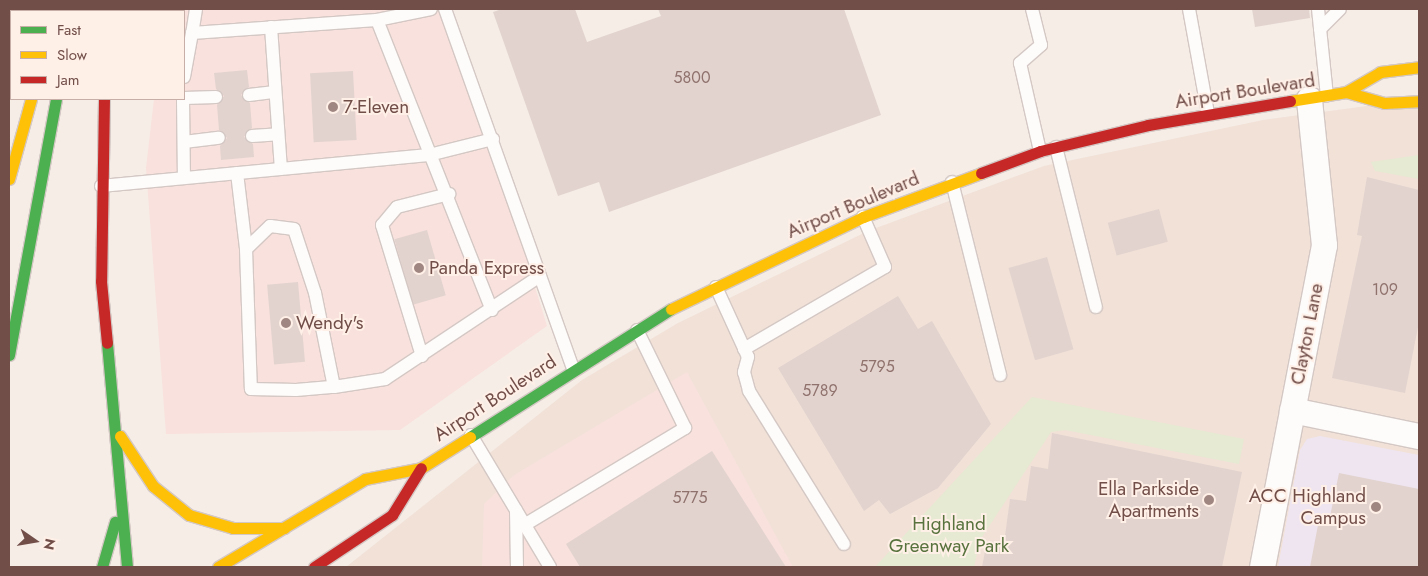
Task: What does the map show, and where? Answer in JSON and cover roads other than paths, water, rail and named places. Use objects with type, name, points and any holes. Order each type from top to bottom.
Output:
[{"type":"main road","name":"Airport Boulevard","points":[[218,567],[365,479],[421,468],[573,368],[637,330],[716,287],[863,217],[952,182],[1040,151],[1208,114],[1346,92],[1380,72],[1419,67]]},
{"type":"main road","name":"Airport Boulevard","points":[[1346,92],[1384,103],[1419,101]]},
{"type":"main road","points":[[9,178],[31,100]]},
{"type":"main road","points":[[9,355],[56,100]]},
{"type":"main road","points":[[104,100],[100,186],[101,281],[118,433],[127,567]]},
{"type":"main road","points":[[118,433],[153,486],[189,515],[233,528],[284,528]]},
{"type":"main road","points":[[102,567],[112,547],[116,515],[118,433]]},
{"type":"main road","name":"Airport Boulevard","points":[[314,567],[392,515],[421,468]]},
{"type":"street","name":"Clayton Lane","points":[[1262,567],[1324,245],[1318,97]]},
{"type":"street","points":[[1292,410],[1419,436]]},
{"type":"lane","points":[[185,71],[196,9]]},
{"type":"lane","points":[[192,32],[377,20],[431,9]]},
{"type":"lane","points":[[445,9],[494,139],[573,368]]},
{"type":"lane","points":[[1032,9],[1041,45],[1020,63],[1040,151]]},
{"type":"lane","points":[[1189,9],[1208,114]]},
{"type":"lane","points":[[1318,9],[1320,29],[1318,97]]},
{"type":"lane","points":[[1320,29],[1340,9]]},
{"type":"lane","points":[[377,20],[429,155],[449,194],[492,310]]},
{"type":"lane","points":[[271,27],[281,169]]},
{"type":"lane","points":[[249,95],[275,92]]},
{"type":"lane","points":[[185,98],[216,97]]},
{"type":"lane","points":[[183,100],[184,178]]},
{"type":"lane","points":[[252,136],[278,134]]},
{"type":"lane","points":[[184,142],[219,138]]},
{"type":"lane","points":[[100,186],[429,155],[494,139]]},
{"type":"lane","points":[[1056,147],[1096,307]]},
{"type":"lane","points":[[237,173],[246,249],[251,389],[334,387],[385,379],[492,310],[540,276]]},
{"type":"lane","points":[[952,182],[1000,375]]},
{"type":"lane","points":[[422,356],[382,225],[397,207],[449,194]]},
{"type":"lane","points":[[744,349],[885,267],[863,217]]},
{"type":"lane","points":[[246,249],[270,226],[294,229],[315,293],[334,387]]},
{"type":"lane","points":[[716,287],[744,349],[749,391],[844,544]]},
{"type":"lane","points":[[526,524],[685,428],[637,330]]},
{"type":"lane","points":[[471,435],[550,567]]},
{"type":"lane","points":[[516,509],[517,567]]},
{"type":"place","name":"7-Eleven","points":[[333,107]]},
{"type":"place","name":"Panda Express","points":[[419,268]]},
{"type":"place","name":"Wendy's","points":[[286,323]]},
{"type":"place","name":"Ella Parkside Apartments","points":[[1209,500]]},
{"type":"place","name":"ACC Highland Campus","points":[[1376,507]]},
{"type":"park label","name":"Highland Greenway Park","points":[[949,535]]}]
